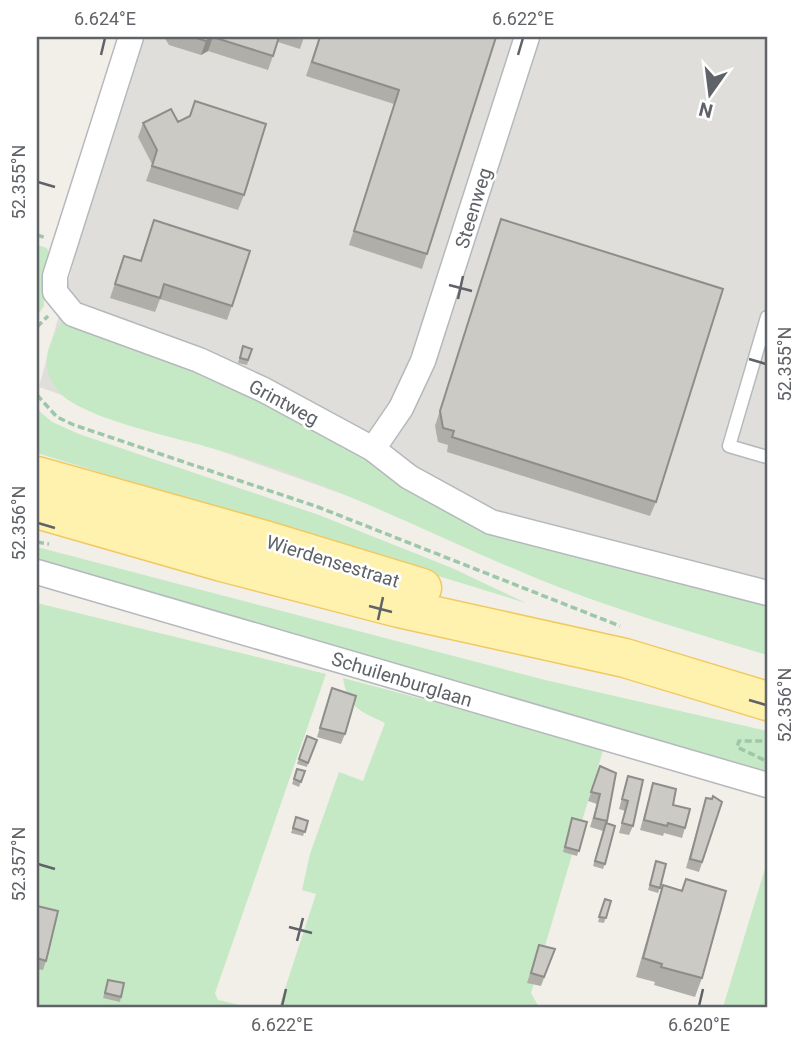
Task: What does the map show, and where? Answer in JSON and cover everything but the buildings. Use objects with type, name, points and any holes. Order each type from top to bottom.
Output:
[{"type":"main road","name":"Wierdensestraat","points":[[37,476],[359,569],[580,638],[627,644]]},
{"type":"main road","name":"Wierdensestraat","points":[[37,509],[222,562],[399,608],[627,644],[767,701]]},
{"type":"street","name":"Grintweg","points":[[131,37],[55,276],[55,292],[73,314],[199,360],[264,390],[373,449],[409,477],[491,522],[767,593]]},
{"type":"street","name":"Steenweg","points":[[373,449],[401,408],[423,361],[527,37]]},
{"type":"street","name":"Schuilenburglaan","points":[[37,572],[767,785]]},
{"type":"lane","points":[[767,317],[730,446],[767,457]]},
{"type":"path","points":[[37,395],[57,417],[74,425],[318,507],[627,644]]},
{"type":"path","points":[[767,741],[748,739],[739,741],[737,747],[767,761]]},
{"type":"shaded area","points":[[136,37],[767,37],[767,603],[365,502],[39,387]]},
{"type":"green space","points":[[37,245],[47,248],[50,258],[43,282],[44,306],[37,316]]},
{"type":"green space","points":[[65,316],[208,368],[442,501],[767,599],[767,655],[560,588],[301,477],[222,451],[136,428],[90,411],[59,392],[48,373],[47,354]]},
{"type":"green space","points":[[37,409],[52,422],[79,434],[319,515],[452,568],[526,603],[37,453]]},
{"type":"green space","points":[[37,547],[545,680],[767,731],[767,776],[37,565]]},
{"type":"green space","points":[[37,603],[326,674],[215,993],[218,1000],[249,1007],[37,1007]]},
{"type":"green space","points":[[343,678],[604,747],[531,993],[539,1007],[279,1007],[316,894],[302,890],[310,854],[339,772],[363,781],[385,723],[356,707],[348,696]]},
{"type":"green space","points":[[767,862],[767,1007],[723,1007]]}]
